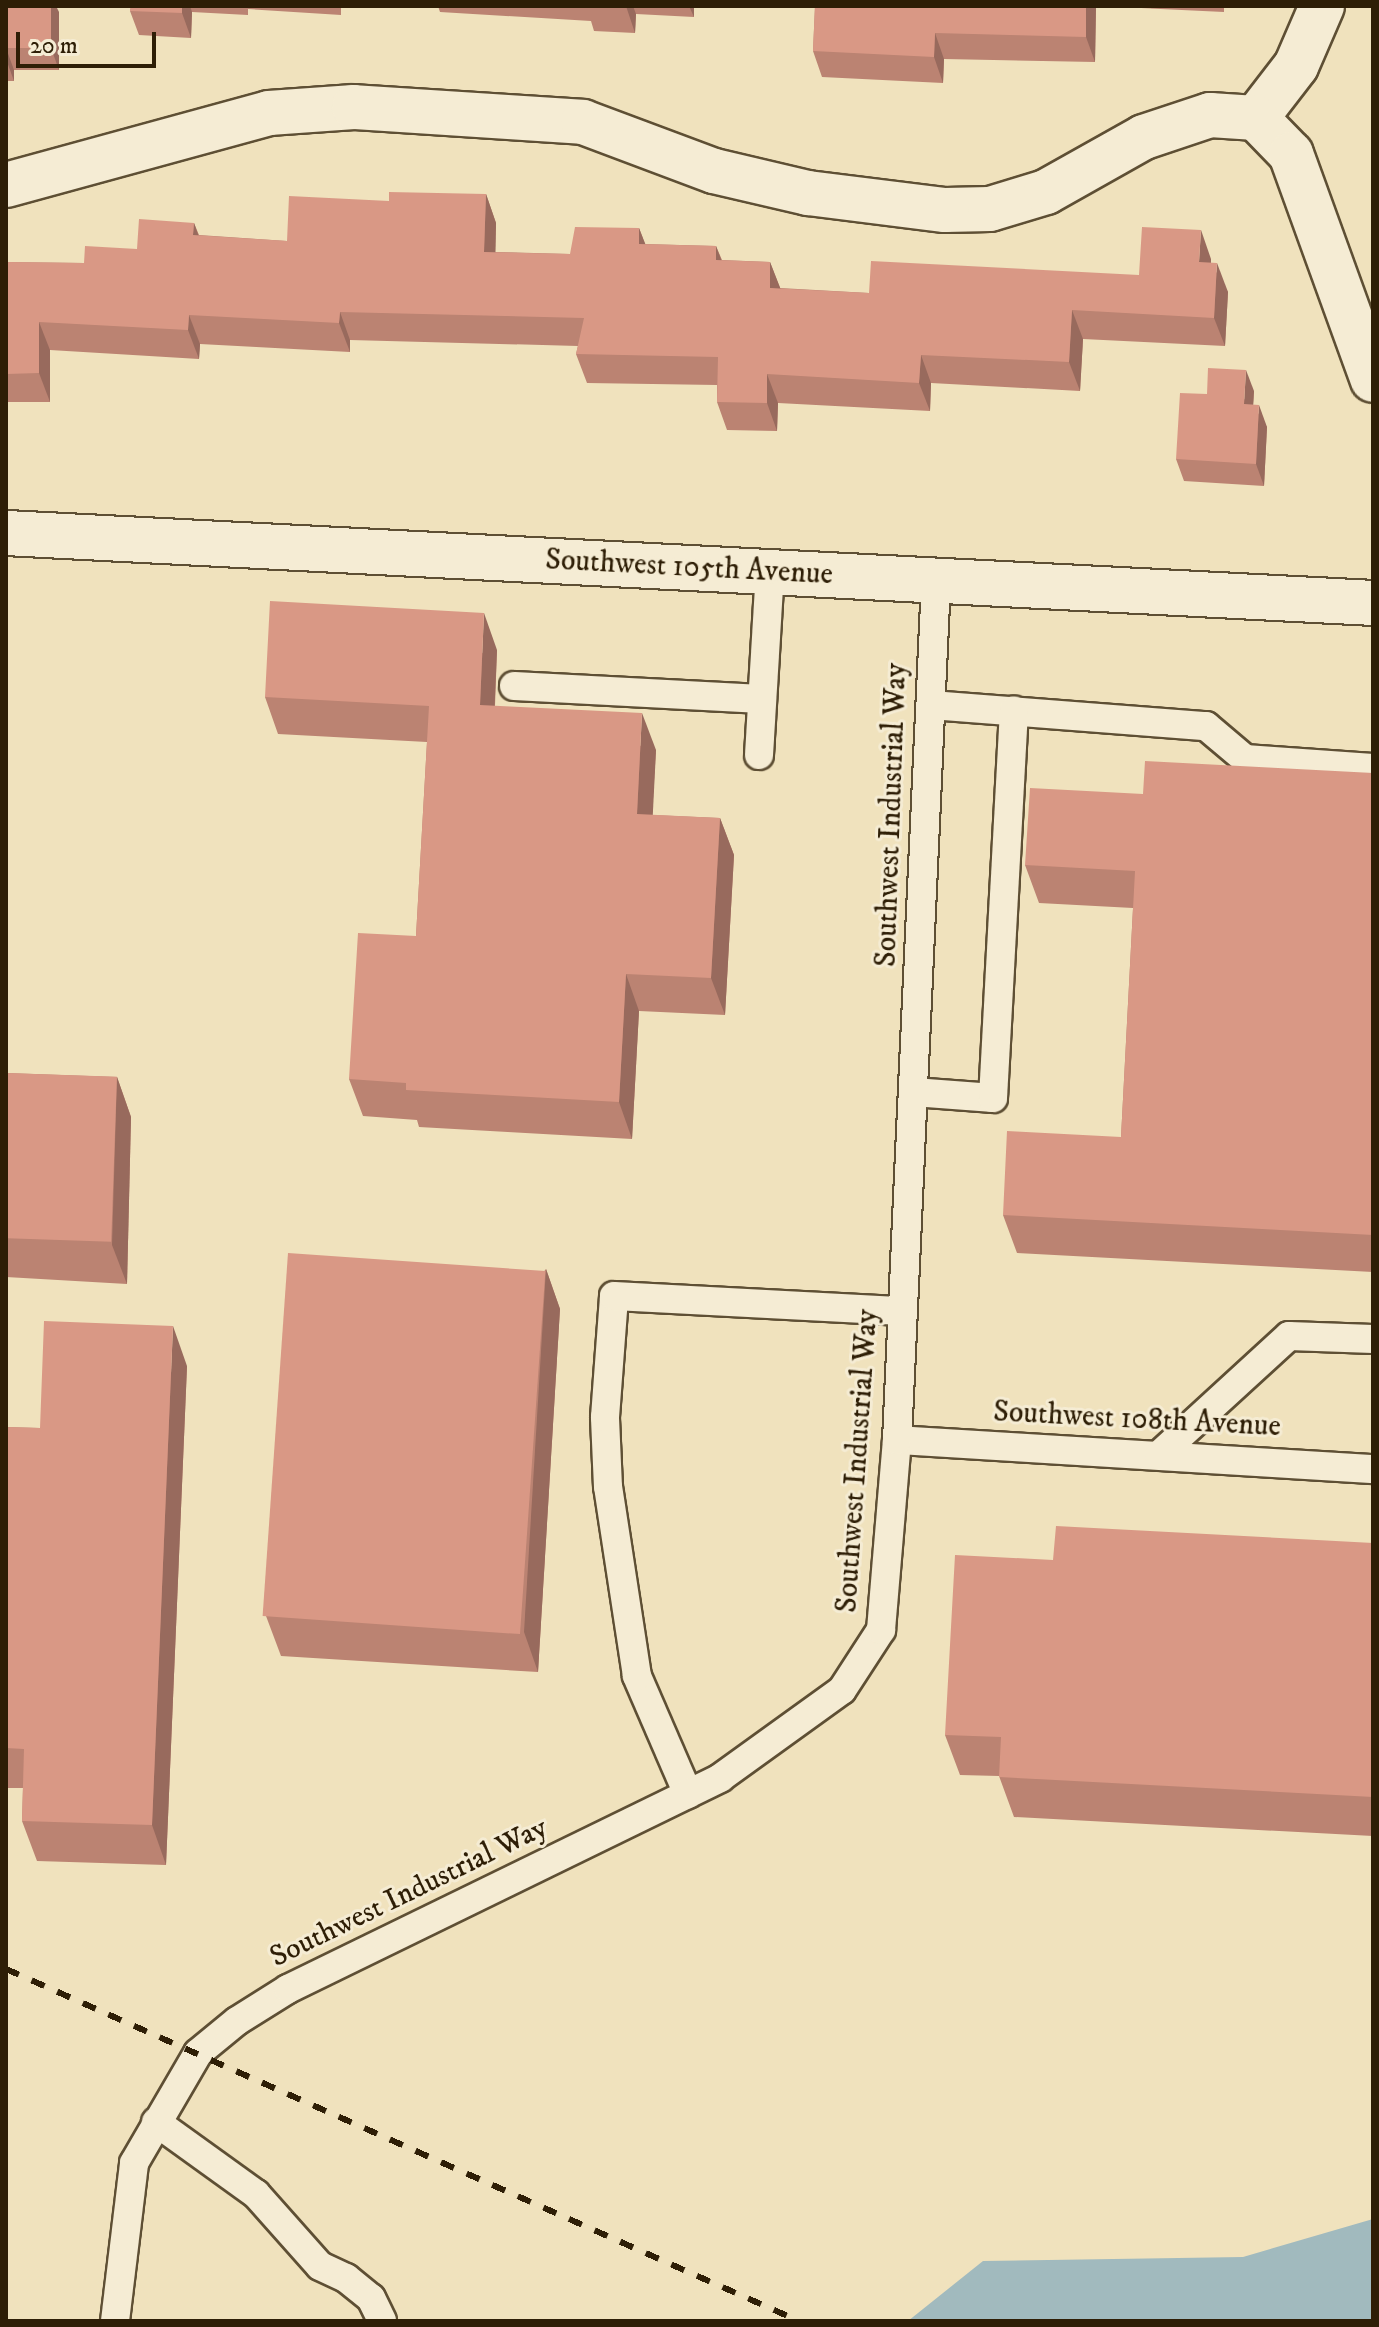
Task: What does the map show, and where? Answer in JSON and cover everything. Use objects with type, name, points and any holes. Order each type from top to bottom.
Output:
[{"type":"street","points":[[1256,118],[1296,66],[1322,6]]},
{"type":"street","points":[[6,185],[269,113],[354,107],[583,122],[714,171],[808,193],[945,210],[990,209],[1046,192],[1144,137],[1210,115],[1256,118],[1291,154],[1373,380]]},
{"type":"street","name":"Southwest 105th Avenue","points":[[6,533],[1373,603]]},
{"type":"lane","points":[[759,755],[770,572]]},
{"type":"lane","name":"Southwest Industrial Way","points":[[115,2321],[117,2268],[134,2163],[198,2053],[237,2021],[288,1989],[720,1778],[842,1690],[881,1630],[897,1440],[936,580]]},
{"type":"lane","points":[[514,686],[762,699]]},
{"type":"lane","points":[[931,705],[1206,726],[1245,759],[1373,768]]},
{"type":"lane","points":[[914,1092],[993,1098],[1014,711]]},
{"type":"lane","points":[[688,1794],[637,1676],[608,1487],[605,1417],[614,1296],[903,1311]]},
{"type":"lane","points":[[1159,1455],[1289,1336],[1373,1339]]},
{"type":"lane","name":"Southwest 108th Avenue","points":[[897,1440],[1373,1469]]},
{"type":"lane","points":[[156,2122],[256,2194],[320,2266],[346,2278],[371,2298],[382,2321]]},
{"type":"water","points":[[1373,2219],[1373,2321],[908,2321],[983,2261],[1243,2257]]},
{"type":"building","points":[[6,6],[51,6],[51,48],[6,48]]},
{"type":"building","points":[[131,6],[182,6],[182,13],[130,11]]},
{"type":"building","points":[[815,6],[1086,6],[1086,37],[935,33],[934,57],[813,51]]},
{"type":"building","points":[[389,192],[486,194],[484,252],[570,254],[575,227],[639,228],[639,244],[716,246],[716,260],[770,262],[770,288],[869,293],[871,261],[1139,275],[1142,227],[1201,230],[1199,262],[1217,263],[1214,318],[1072,310],[1069,362],[921,355],[919,383],[767,374],[767,403],[717,402],[718,357],[576,354],[584,318],[340,312],[339,323],[189,315],[188,330],[39,322],[39,373],[6,374],[6,262],[84,263],[85,246],[137,249],[139,219],[194,223],[193,235],[287,241],[289,196],[389,201]]},
{"type":"building","points":[[1208,368],[1246,370],[1244,404],[1259,405],[1256,464],[1176,459],[1180,393],[1207,394]]},
{"type":"building","points":[[270,601],[484,613],[480,705],[642,713],[637,814],[720,818],[711,978],[626,974],[619,1102],[406,1090],[406,1083],[349,1079],[358,933],[416,936],[429,706],[265,697]]},
{"type":"building","points":[[1145,761],[1373,773],[1373,1235],[1003,1215],[1007,1131],[1121,1137],[1135,871],[1025,865],[1030,788],[1143,794]]},
{"type":"building","points":[[6,1073],[117,1077],[111,1242],[6,1238]]},
{"type":"building","points":[[288,1253],[545,1271],[520,1634],[263,1616]]},
{"type":"building","points":[[44,1321],[173,1326],[152,1825],[22,1821],[24,1749],[6,1748],[6,1427],[40,1428]]},
{"type":"building","points":[[1056,1526],[1373,1543],[1373,1797],[999,1777],[1001,1737],[945,1735],[955,1555],[1053,1560]]},
{"type":"railway","points":[[6,1969],[799,2321]]}]
